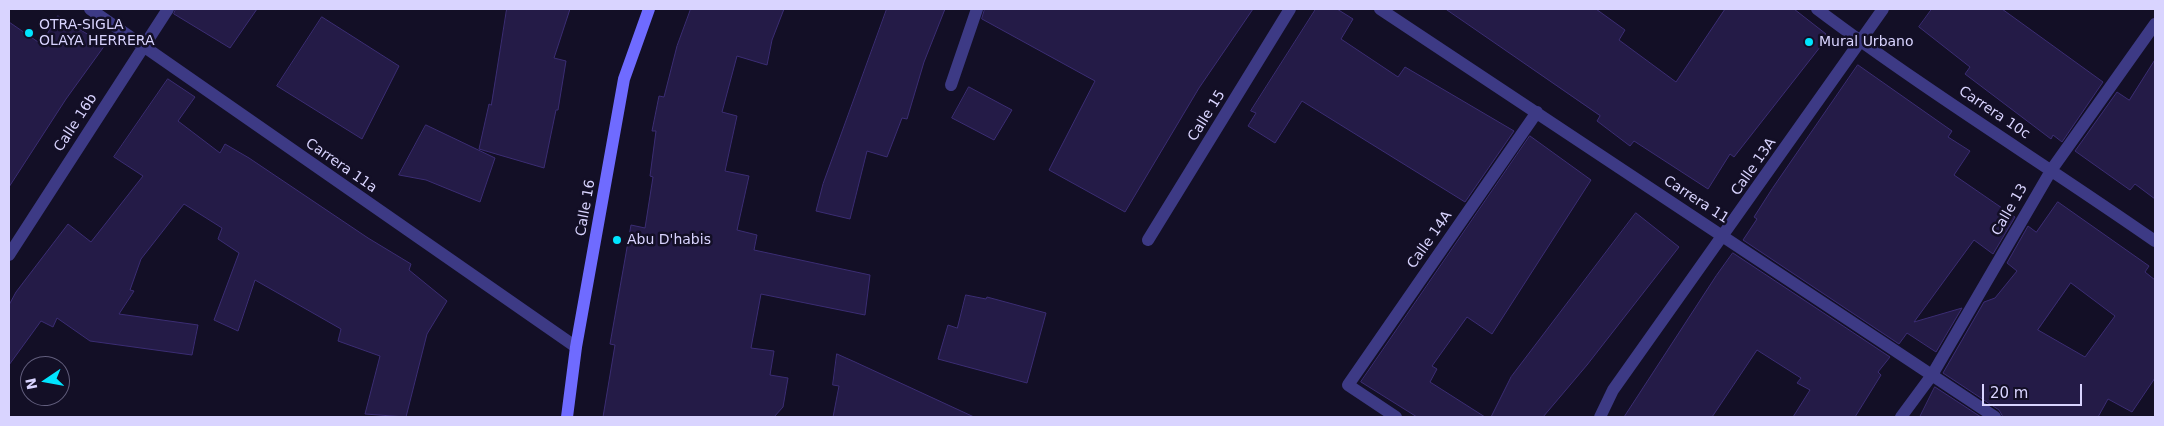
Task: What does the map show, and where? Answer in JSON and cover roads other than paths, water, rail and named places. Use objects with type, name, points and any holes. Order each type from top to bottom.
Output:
[{"type":"main road","name":"Calle 16","points":[[567,417],[576,347],[624,79],[649,9]]},
{"type":"street","name":"Carrera 11a","points":[[90,9],[576,347]]},
{"type":"street","name":"Calle 16b","points":[[9,255],[168,9]]},
{"type":"street","points":[[951,84],[977,9]]},
{"type":"street","name":"Calle 15","points":[[1148,240],[1290,9]]},
{"type":"street","name":"Carrera 11","points":[[1380,9],[1995,417]]},
{"type":"street","name":"Carrera 10c","points":[[1817,9],[1860,41],[2052,169],[2155,241]]},
{"type":"street","name":"Calle 13A","points":[[1600,417],[1613,390],[1883,9]]},
{"type":"street","name":"Calle 13","points":[[1901,417],[1932,375],[2052,169],[2155,24]]},
{"type":"street","name":"Calle 14A","points":[[1396,417],[1348,385],[1537,112]]},
{"type":"place","name":"OTRA-SIGLA OLAYA HERRERA","points":[[29,33]]},
{"type":"place","name":"Mural Urbano","points":[[1809,42]]},
{"type":"place","name":"Abu D'habis","points":[[617,240]]}]
